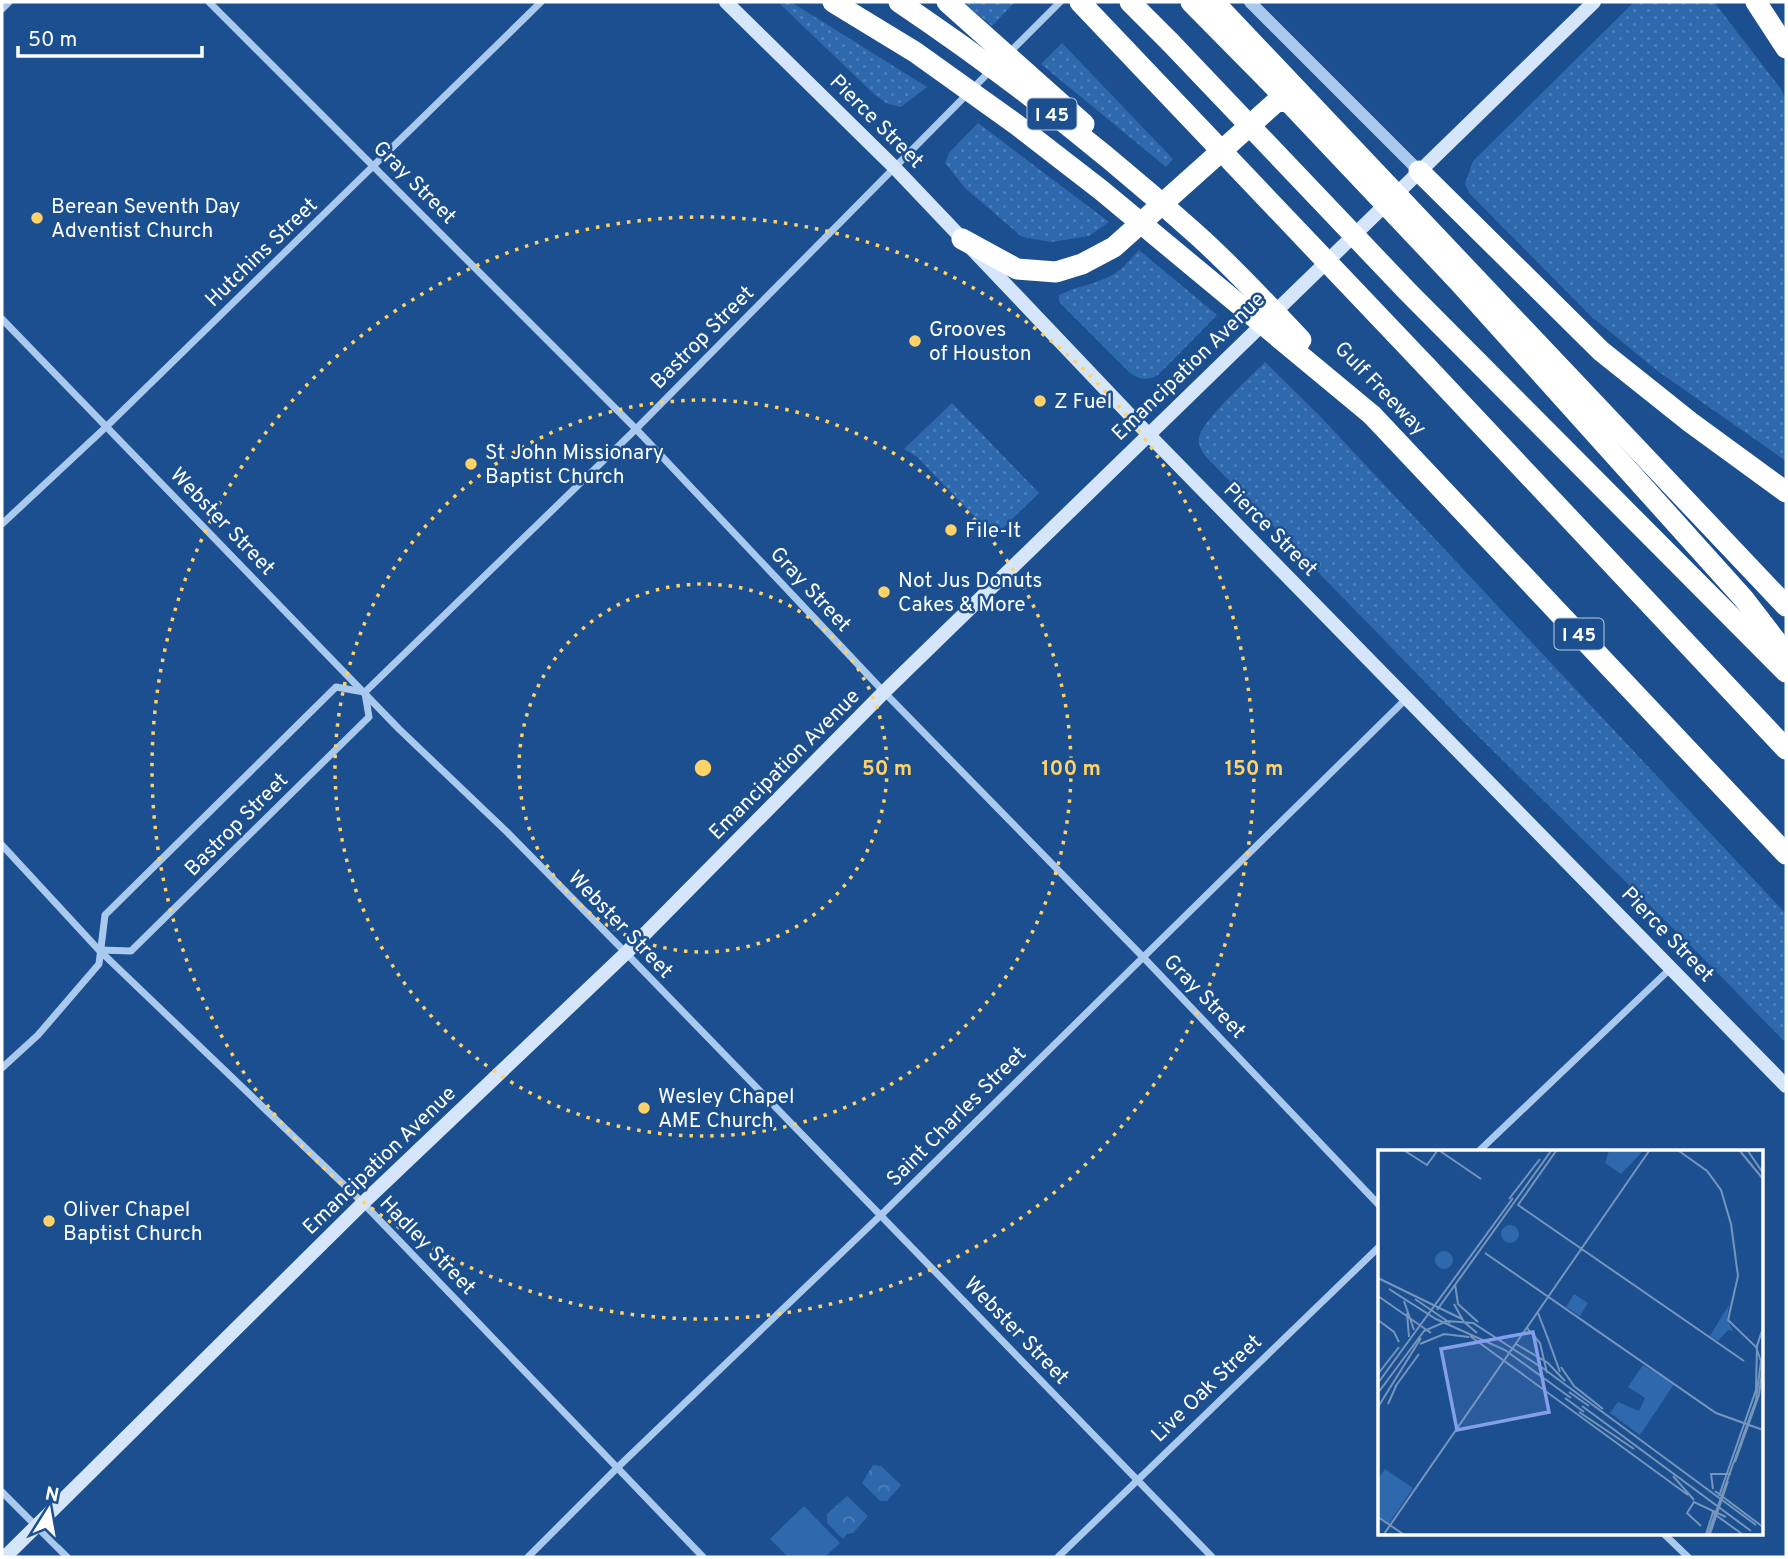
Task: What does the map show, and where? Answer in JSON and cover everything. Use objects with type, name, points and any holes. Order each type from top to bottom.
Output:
[{"type":"highway","points":[[833,2],[915,52],[1017,125],[1122,206],[1372,415]]},
{"type":"highway","name":"Gulf Freeway","points":[[899,2],[1030,97],[1198,235],[1372,415],[1786,854]]},
{"type":"highway","points":[[947,2],[1056,97],[1198,235]]},
{"type":"highway","points":[[1080,2],[1786,749]]},
{"type":"highway","points":[[1130,2],[1408,292],[1786,673]]},
{"type":"highway","points":[[1191,2],[1458,281],[1744,599],[1786,653]]},
{"type":"highway","points":[[1214,2],[1786,606]]},
{"type":"highway","points":[[1756,2],[1786,48]]},
{"type":"highway","points":[[962,239],[1017,269],[1056,272],[1082,264],[1114,247],[1276,102],[1296,100],[1314,106]]},
{"type":"highway","points":[[1419,171],[1601,352],[1690,422],[1786,492]]},
{"type":"main road","name":"Pierce Street","points":[[726,2],[894,167],[1148,435],[1786,1086]]},
{"type":"main road","name":"Emancipation Avenue","points":[[5,1557],[363,1203],[626,953],[884,692],[1594,2]]},
{"type":"street","points":[[2,9],[9,2]]},
{"type":"street","name":"Gray Street","points":[[209,2],[636,429],[884,692],[1143,957],[1378,1204]]},
{"type":"street","name":"Hutchins Street","points":[[2,524],[107,426],[541,2]]},
{"type":"street","name":"Bastrop Street","points":[[365,692],[636,429],[1060,2]]},
{"type":"street","points":[[1250,2],[1419,171]]},
{"type":"street","name":"Webster Street","points":[[2,319],[399,729],[507,832],[626,953],[1212,1557]]},
{"type":"street","name":"Bastrop Street","points":[[2,1068],[38,1035],[99,964],[105,915],[336,687],[365,692]]},
{"type":"street","name":"Bastrop Street","points":[[99,950],[131,951],[369,717],[365,692]]},
{"type":"street","name":"Saint Charles Street","points":[[528,1557],[1408,698]]},
{"type":"street","name":"Hadley Street","points":[[2,845],[99,950],[363,1203],[703,1557]]},
{"type":"street","points":[[1480,1150],[1671,967]]},
{"type":"street","name":"Live Oak Street","points":[[1058,1557],[1378,1247]]},
{"type":"street","points":[[2,1492],[67,1557]]},
{"type":"street","points":[[1664,1534],[1688,1557]]},
{"type":"green space","points":[[778,2],[791,2],[927,87],[901,107],[888,104],[876,96]]},
{"type":"green space","points":[[963,2],[1015,2],[992,26]]},
{"type":"green space","points":[[1634,2],[1714,2],[1781,89],[1786,100],[1786,461],[1659,372],[1593,318],[1469,193],[1465,184],[1473,161]]},
{"type":"green space","points":[[1062,43],[1173,159],[1166,167],[1041,64]]},
{"type":"green space","points":[[978,123],[1109,222],[1089,236],[1051,242],[1022,237],[965,188],[945,163],[949,153]]},
{"type":"green space","points":[[1139,250],[1217,315],[1158,375],[1146,379],[1129,372],[1059,302],[1059,295],[1117,272]]},
{"type":"green space","points":[[1265,362],[1318,414],[1786,914],[1786,1043],[1463,721],[1205,456],[1199,438],[1208,421]]},
{"type":"green space","points":[[952,403],[1039,493],[994,537],[917,457],[904,449]]},
{"type":"green space","points":[[873,1465],[881,1466],[901,1485],[887,1501],[880,1501],[862,1483]]},
{"type":"green space","points":[[847,1496],[868,1516],[853,1533],[847,1534],[843,1539],[827,1523],[827,1514]]},
{"type":"green space","points":[[804,1506],[840,1543],[825,1557],[788,1557],[770,1539]]},
{"type":"place","name":"Berean Seventh Day Adventist Church","points":[[37,218]]},
{"type":"place","name":"Grooves of Houston","points":[[915,341]]},
{"type":"place","name":"Z Fuel","points":[[1040,401]]},
{"type":"place","name":"St John Missionary Baptist Church","points":[[471,464]]},
{"type":"place","name":"File-It","points":[[951,530]]},
{"type":"place","name":"Not Jus Donuts Cakes & More","points":[[884,592]]},
{"type":"place","name":"Wesley Chapel AME Church","points":[[644,1108]]},
{"type":"place","name":"Oliver Chapel Baptist Church","points":[[49,1221]]}]
